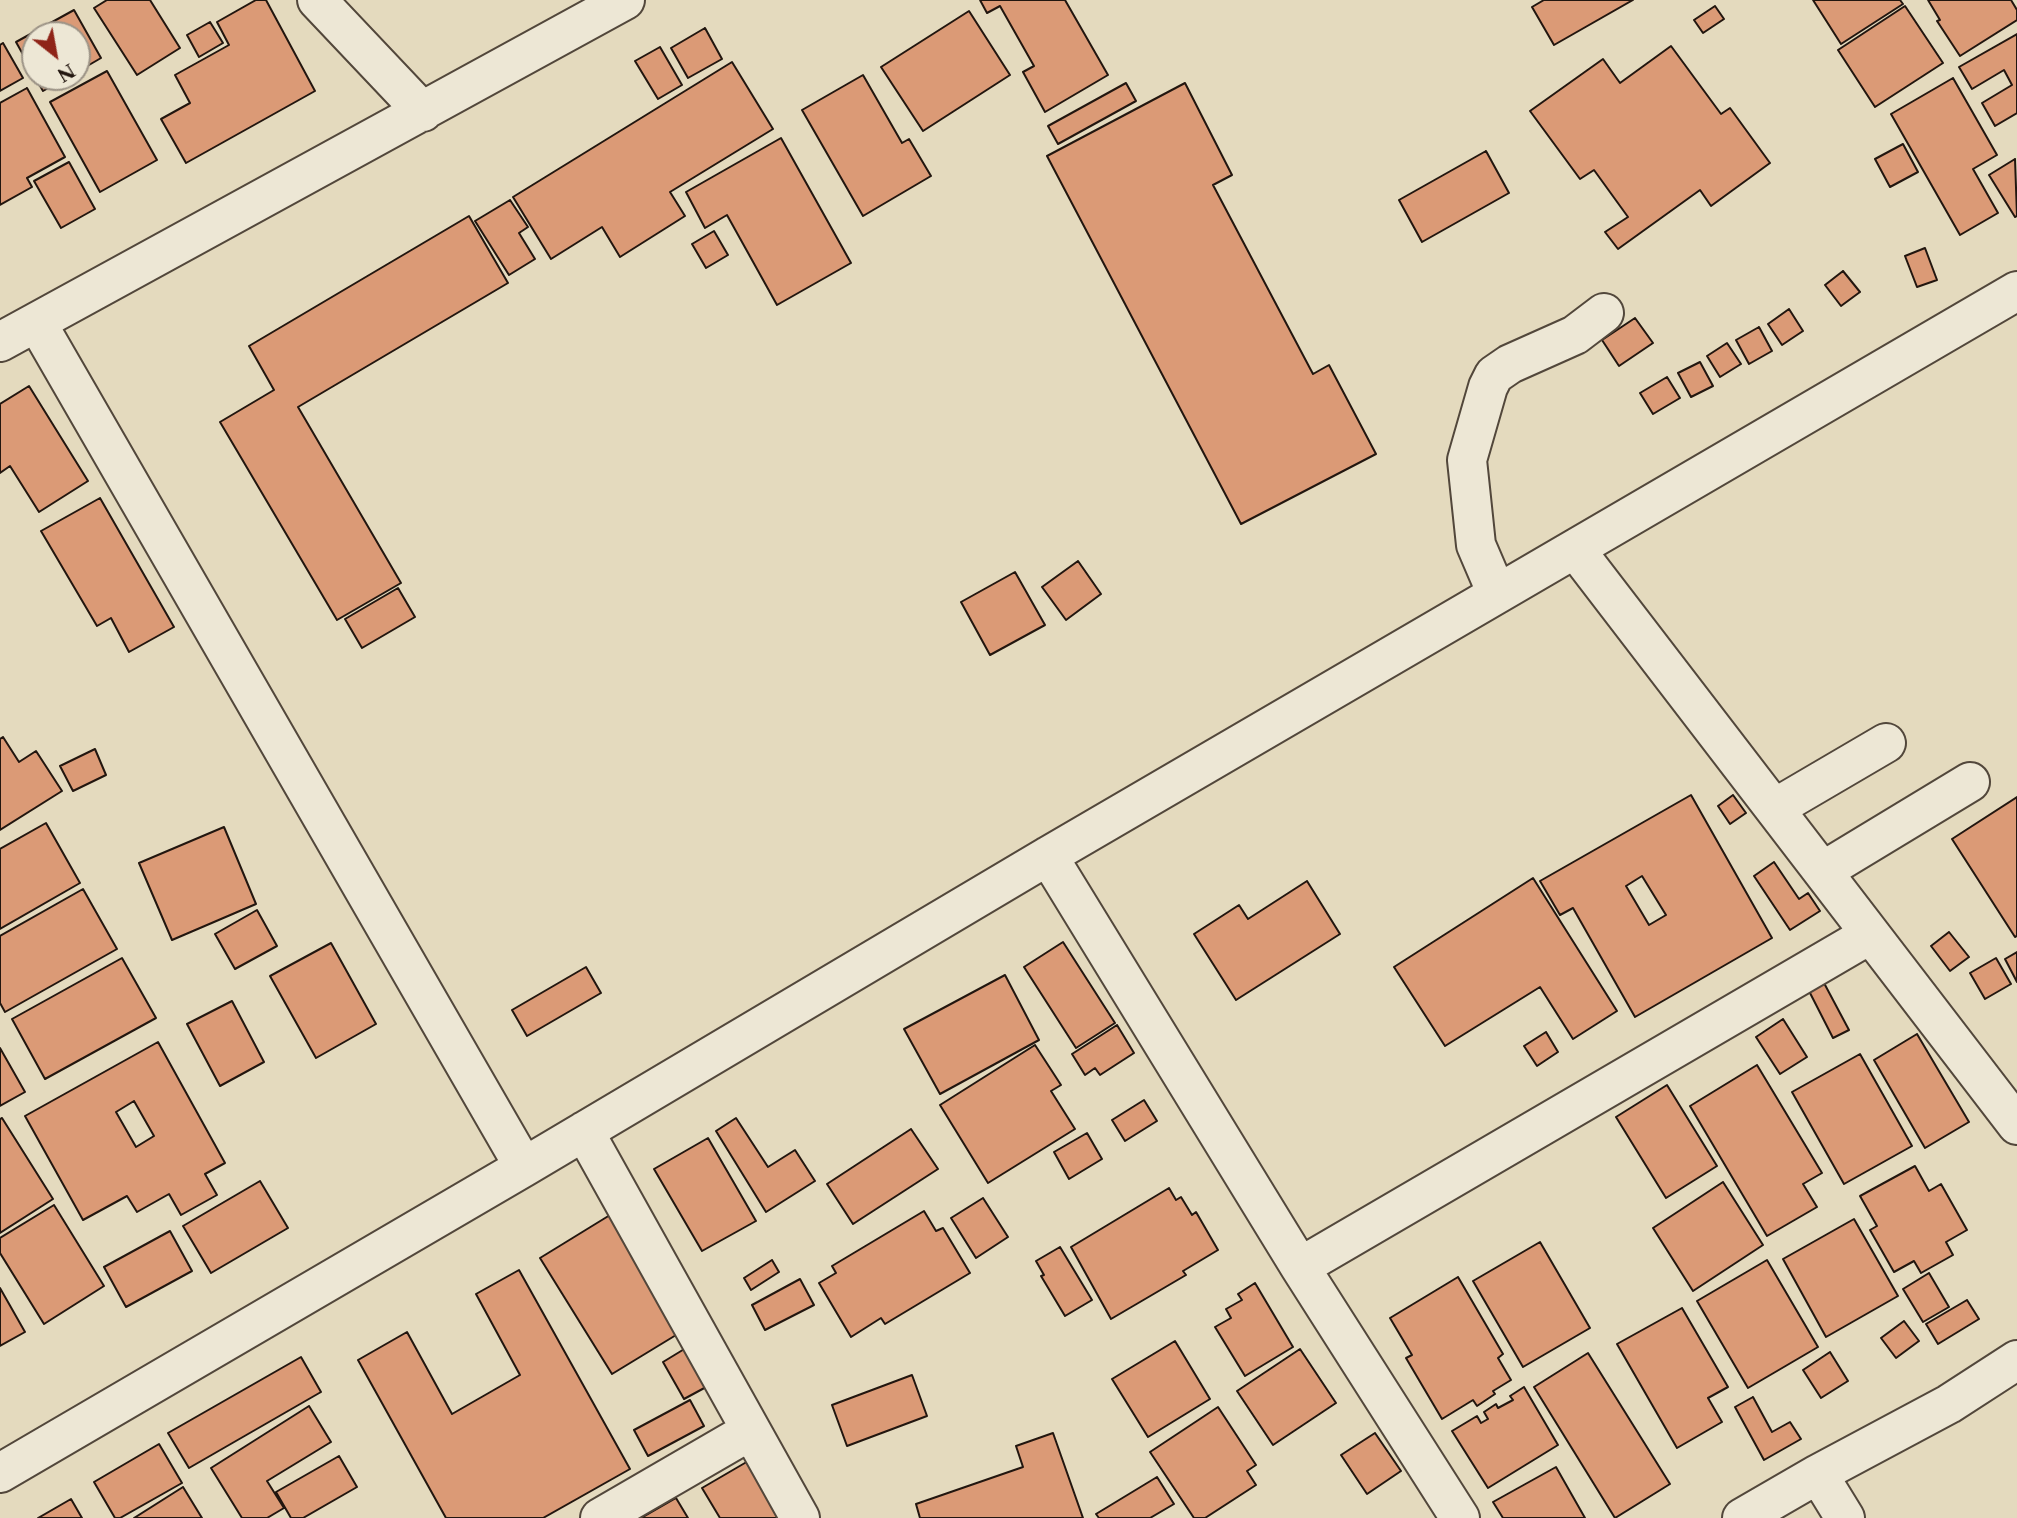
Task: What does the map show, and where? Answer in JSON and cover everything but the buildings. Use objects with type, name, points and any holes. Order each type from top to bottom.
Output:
[{"type":"street","points":[[317,0],[423,112]]},
{"type":"street","points":[[0,342],[625,0]]},
{"type":"street","points":[[0,1473],[524,1167],[1048,856],[2017,291]]},
{"type":"street","points":[[1497,594],[1476,545],[1467,460],[1488,387],[1494,375],[1510,364],[1575,335],[1604,313]]},
{"type":"street","points":[[37,323],[524,1167]]},
{"type":"street","points":[[1575,549],[2017,1125]]},
{"type":"street","points":[[1775,808],[1886,743]]},
{"type":"street","points":[[1823,871],[1970,782]]},
{"type":"street","points":[[1048,856],[1300,1267],[1460,1518]]},
{"type":"street","points":[[1300,1267],[1869,935]]},
{"type":"street","points":[[584,1131],[800,1518]]},
{"type":"street","points":[[1742,1518],[1949,1404],[2017,1360]]},
{"type":"street","points":[[600,1518],[750,1431]]},
{"type":"street","points":[[1818,1474],[1846,1518]]}]
